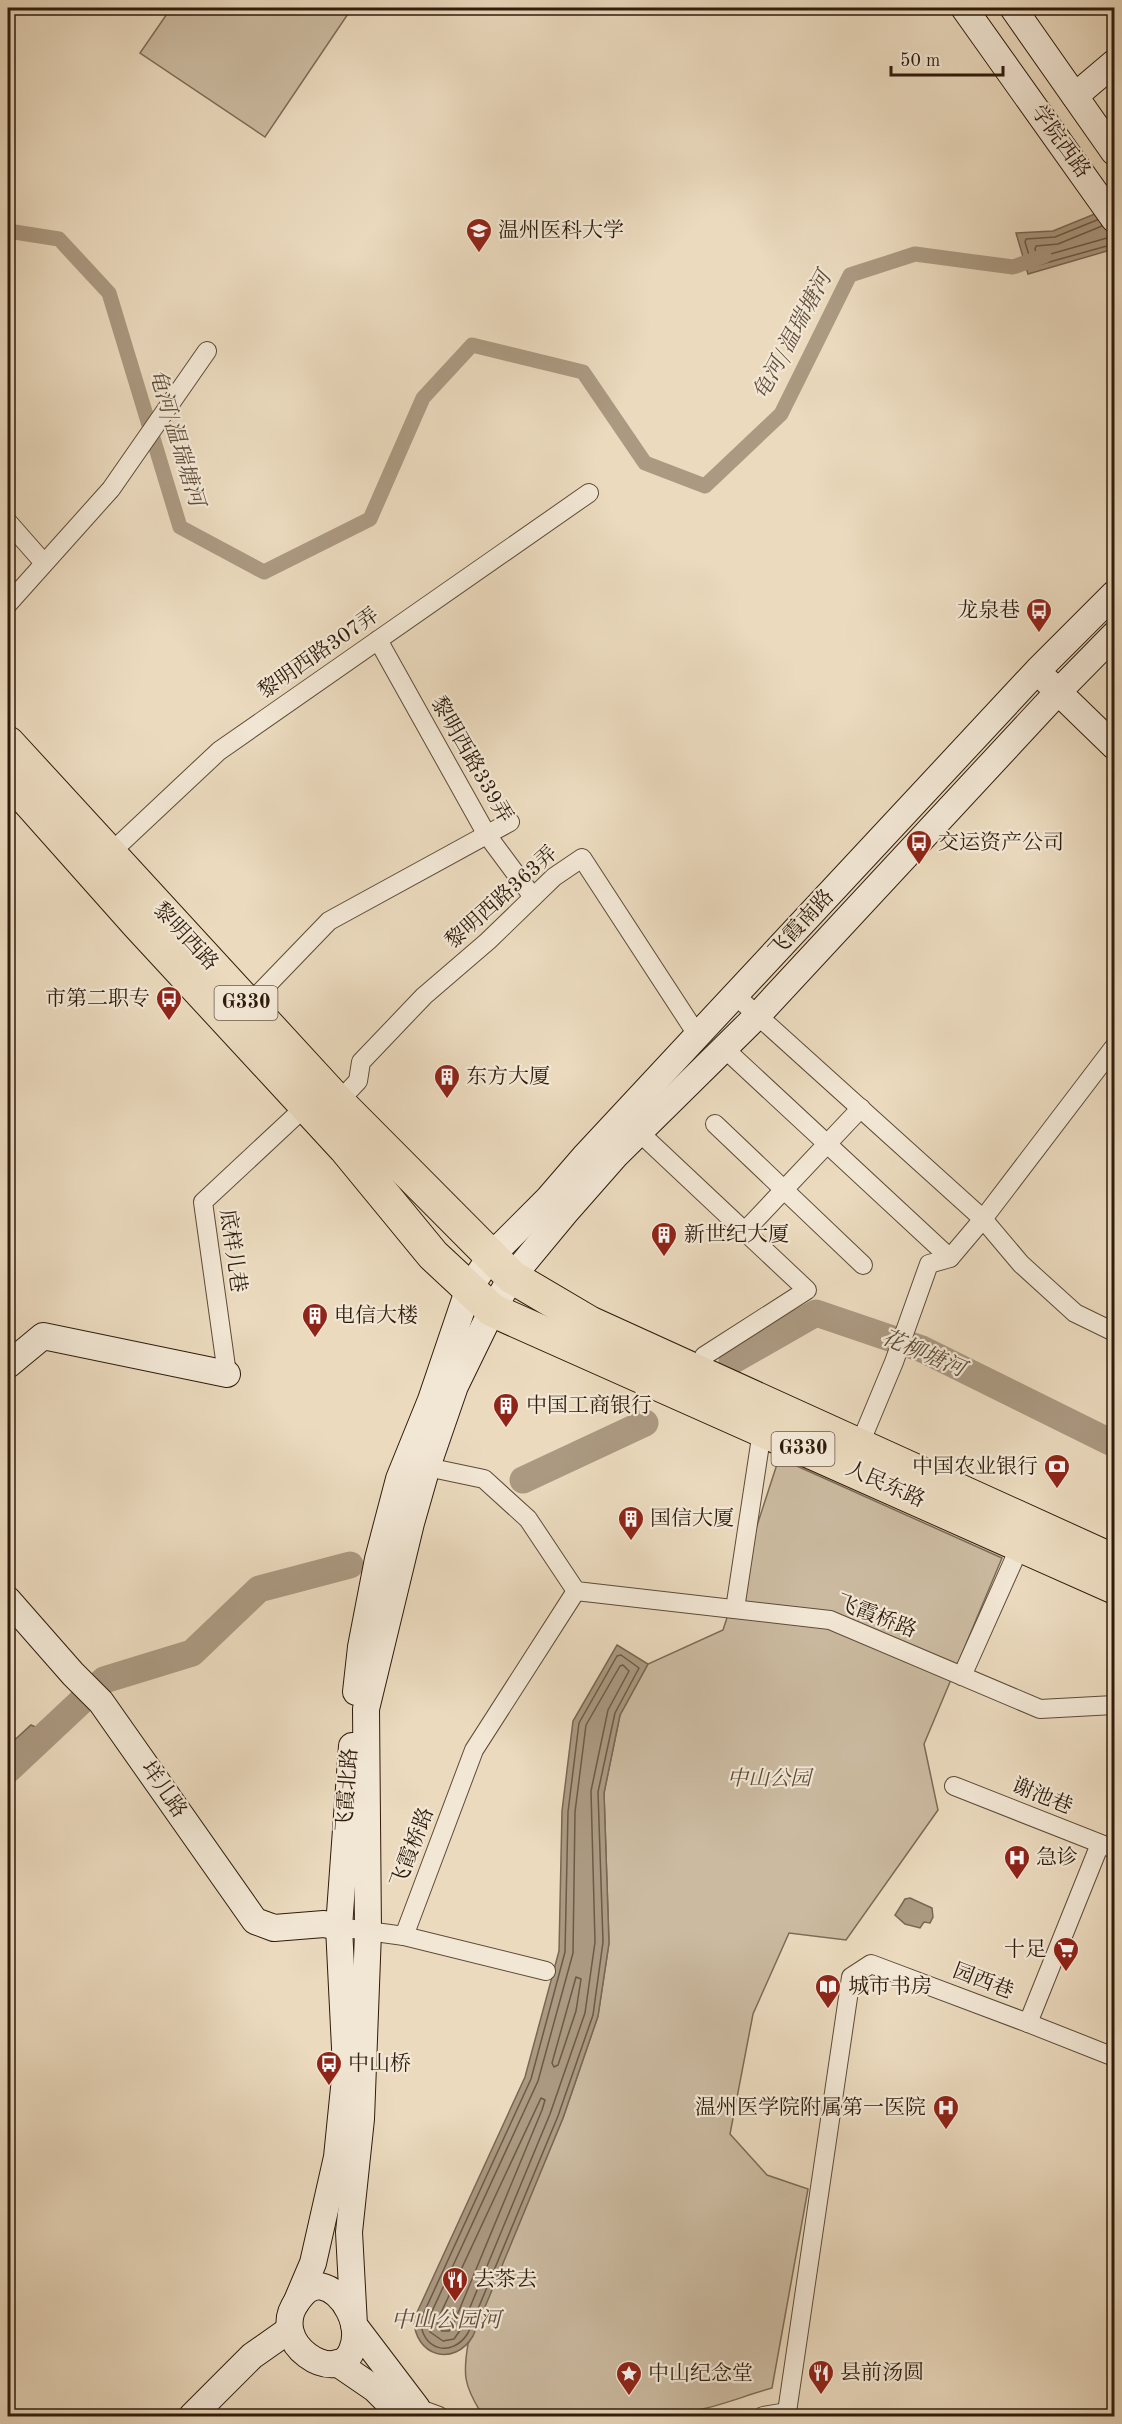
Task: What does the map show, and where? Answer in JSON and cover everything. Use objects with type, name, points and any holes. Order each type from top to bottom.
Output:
[{"type":"highway","name":"黎明西路","points":[[8,743],[100,863],[322,1104],[502,1266]]},
{"type":"highway","name":"黎明西路","points":[[8,778],[248,1005],[322,1104],[345,1148],[432,1255],[480,1299]]},
{"type":"highway","name":"人民东路","points":[[502,1266],[590,1323],[1114,1561]]},
{"type":"highway","name":"人民东路","points":[[480,1299],[762,1431],[1114,1587]]},
{"type":"main road","name":"学院西路","points":[[964,8],[1110,212]]},
{"type":"main road","name":"学院西路","points":[[1013,8],[1114,152]]},
{"type":"main road","points":[[1075,96],[1114,63]]},
{"type":"main road","name":"飞霞南路","points":[[502,1266],[548,1199],[586,1155],[1037,671],[1114,594]]},
{"type":"main road","name":"飞霞南路","points":[[502,1266],[726,1050],[1058,692],[1114,635]]},
{"type":"main road","points":[[1037,671],[1114,746]]},
{"type":"main road","points":[[480,1299],[502,1266]]},
{"type":"main road","name":"飞霞北路","points":[[337,2363],[344,2361],[353,2349],[354,2325],[349,2232],[361,2119],[368,1932],[366,1709],[427,1467],[455,1386],[480,1299]]},
{"type":"main road","name":"飞霞北路","points":[[290,2330],[289,2319],[313,2263],[337,2157],[346,2068],[339,1928],[361,1647],[378,1559],[399,1479],[430,1400],[480,1299]]},
{"type":"main road","points":[[8,1365],[44,1336],[227,1374]]},
{"type":"main road","name":"垟儿路","points":[[8,1600],[73,1674],[101,1702],[255,1921],[274,1928],[324,1924],[339,1928]]},
{"type":"main road","points":[[296,2303],[307,2290],[313,2287],[328,2287],[339,2296],[348,2309],[354,2325],[412,2413]]},
{"type":"main road","points":[[192,2416],[252,2356],[290,2330],[301,2351],[310,2358],[329,2364],[337,2363],[412,2413]]},
{"type":"street","points":[[8,604],[111,489],[207,351]]},
{"type":"street","name":"黎明西路307弄","points":[[100,863],[219,751],[589,493]]},
{"type":"street","points":[[8,522],[44,563]]},
{"type":"street","name":"黎明西路339弄","points":[[378,640],[487,835],[533,897]]},
{"type":"street","points":[[248,1005],[329,921],[510,822]]},
{"type":"street","name":"黎明西路363弄","points":[[322,1104],[358,1081],[361,1062],[424,996],[488,941],[554,877],[582,858],[698,1036]]},
{"type":"street","points":[[736,996],[984,1219],[1021,1264],[1075,1313],[1114,1332]]},
{"type":"street","points":[[859,1446],[894,1362],[929,1263],[950,1258],[984,1219],[1114,1047]]},
{"type":"street","points":[[726,1050],[950,1258]]},
{"type":"street","name":"底样儿巷","points":[[227,1374],[203,1202],[322,1104]]},
{"type":"street","points":[[744,1232],[861,1108]]},
{"type":"street","points":[[716,1124],[863,1266]]},
{"type":"street","points":[[640,1133],[807,1290],[704,1356]]},
{"type":"street","points":[[735,1609],[762,1431]]},
{"type":"street","points":[[427,1467],[484,1479],[528,1519],[576,1591]]},
{"type":"street","points":[[962,1677],[1021,1544]]},
{"type":"street","name":"飞霞桥路","points":[[404,1936],[474,1750],[576,1591],[830,1620],[1040,1709],[1114,1706]]},
{"type":"street","name":"谢池巷","points":[[954,1786],[1107,1847]]},
{"type":"street","name":"园西巷","points":[[789,2414],[851,1977],[871,1964],[1028,2023],[1107,1847]]},
{"type":"street","points":[[339,1928],[404,1936],[546,1971]]},
{"type":"street","points":[[1028,2023],[1114,2057]]},
{"type":"street","points":[[763,2416],[789,2414]]},
{"type":"green space","points":[[171,8],[352,8],[265,137],[140,53]]},
{"type":"green space","name":"中山公园","points":[[779,1458],[1002,1558],[924,1744],[938,1810],[846,1940],[789,1933],[753,2014],[730,2134],[767,2175],[808,2189],[772,2388],[712,2407],[666,2414],[586,2417],[480,2411],[466,2379],[468,2344],[563,2118],[598,2016],[609,1943],[604,1793],[620,1715],[648,1664],[723,1630]]},
{"type":"water","points":[[1114,206],[1114,249],[1028,274],[1016,233],[1053,231]]},
{"type":"water","name":"中山公园河","points":[[617,1645],[648,1664],[620,1715],[604,1793],[609,1943],[598,2016],[563,2118],[473,2336],[456,2352],[436,2353],[421,2342],[416,2332],[414,2319],[525,2077],[559,1951],[562,1811],[573,1721]]},
{"type":"water","points":[[31,1725],[58,1737],[8,1787],[8,1746]]},
{"type":"water","points":[[910,1898],[932,1908],[933,1917],[930,1923],[924,1922],[920,1928],[905,1924],[895,1915],[905,1899]]},
{"type":"waterway","name":"龟河/温瑞塘河","points":[[8,231],[59,239],[109,293],[180,527],[264,572],[370,519],[423,398],[472,345],[583,372],[645,463],[705,486],[781,414],[850,275],[915,254],[1013,267],[1044,256]]},
{"type":"waterway","name":"花柳塘河","points":[[732,1361],[816,1313],[922,1349],[1114,1444]]},
{"type":"waterway","name":"花柳塘河","points":[[523,1480],[645,1423]]},
{"type":"waterway","name":"花柳塘河","points":[[8,1770],[104,1680],[192,1653],[259,1589],[350,1565]]},
{"type":"place","name":"温州医科大学","points":[[479,254]]},
{"type":"place","name":"龙泉巷","points":[[1039,634]]},
{"type":"place","name":"交运资产公司","points":[[919,866]]},
{"type":"place","name":"市第二职专","points":[[169,1022]]},
{"type":"place","name":"东方大厦","points":[[447,1100]]},
{"type":"place","name":"新世纪大厦","points":[[664,1258]]},
{"type":"place","name":"电信大楼","points":[[315,1339]]},
{"type":"place","name":"中国工商银行","points":[[506,1429]]},
{"type":"place","name":"中国农业银行","points":[[1057,1490]]},
{"type":"place","name":"国信大厦","points":[[631,1542]]},
{"type":"place","name":"急诊","points":[[1017,1881]]},
{"type":"place","name":"十足","points":[[1066,1973]]},
{"type":"place","name":"城市书房","points":[[828,2010]]},
{"type":"place","name":"中山桥","points":[[329,2087]]},
{"type":"place","name":"温州医学院附属第一医院","points":[[946,2131]]},
{"type":"place","name":"去茶去","points":[[455,2303]]},
{"type":"place","name":"县前汤圆","points":[[821,2396]]},
{"type":"place","name":"中山纪念堂","points":[[629,2397]]}]
